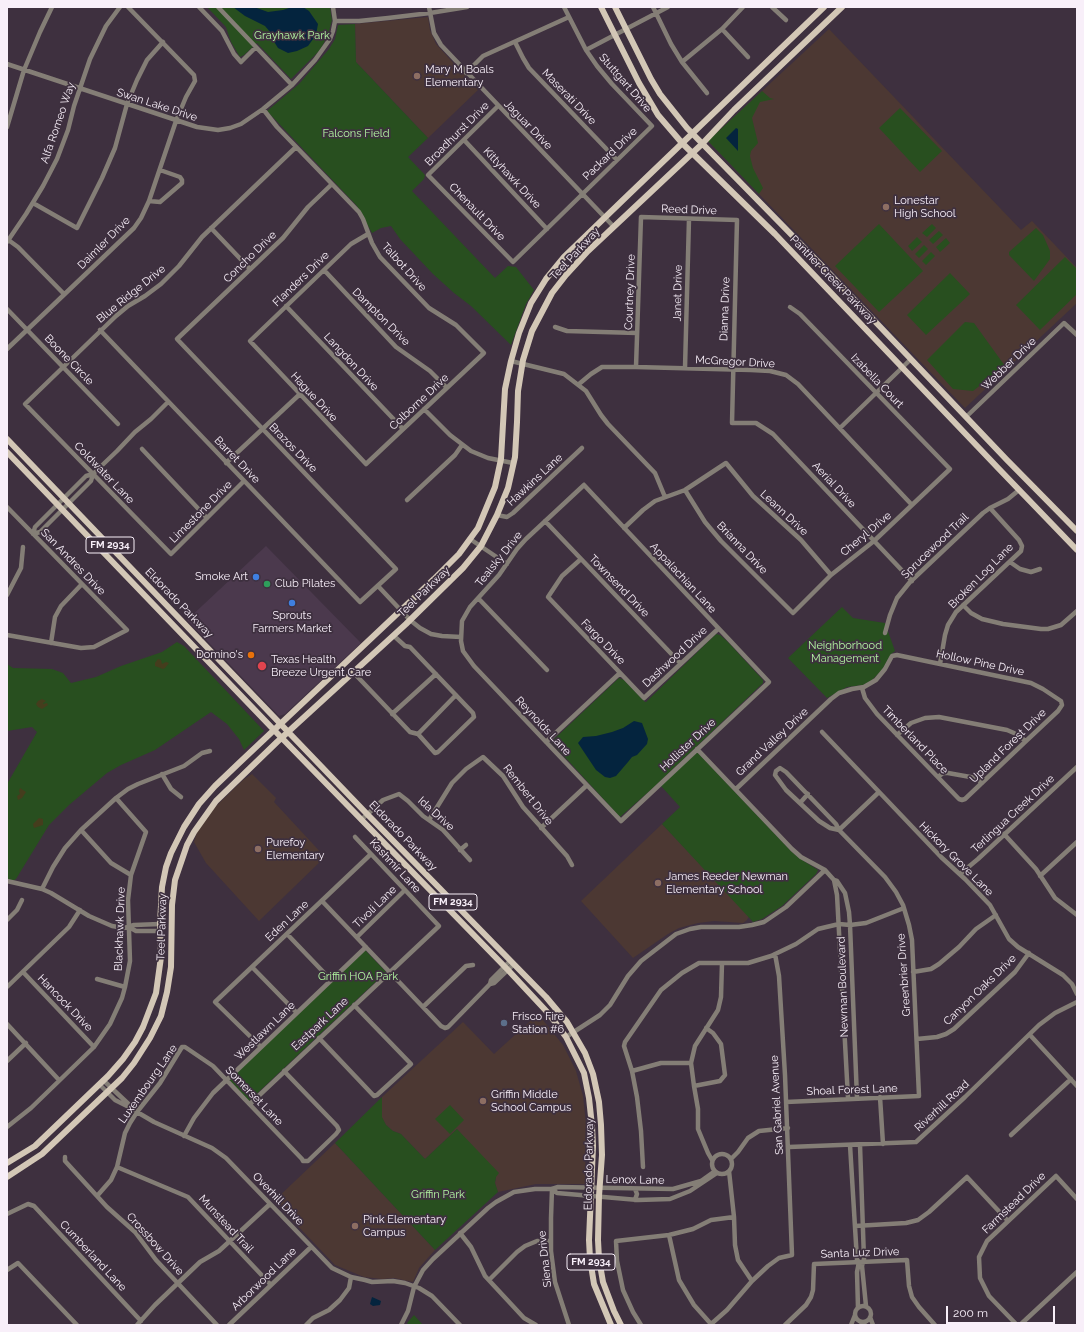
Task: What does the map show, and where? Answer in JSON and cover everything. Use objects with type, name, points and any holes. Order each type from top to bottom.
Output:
[{"type":"main road","name":"Panther Creek Parkway","points":[[601,7],[639,83],[658,115],[682,143],[817,278],[1077,550]]},
{"type":"main road","name":"Panther Creek Parkway","points":[[615,7],[654,84],[674,112],[692,133],[1077,531]]},
{"type":"main road","name":"Teel Parkway","points":[[7,1163],[35,1146],[116,1067],[135,1042],[146,1022],[154,1002],[160,970],[162,887],[171,853],[184,826],[199,804],[215,786],[434,579],[459,554],[478,528],[495,487],[501,461],[505,389],[510,361],[531,303],[546,279],[564,258],[824,7]]},
{"type":"main road","name":"Teel Parkway","points":[[7,1177],[42,1154],[122,1078],[134,1063],[150,1038],[160,1016],[167,992],[171,968],[171,924],[175,880],[188,845],[216,801],[281,738],[394,636],[463,568],[481,546],[497,515],[508,488],[518,422],[518,391],[522,364],[532,331],[552,293],[580,260],[702,144],[842,7]]},
{"type":"main road","points":[[812,19],[821,28]]},
{"type":"main road","points":[[752,76],[760,86]]},
{"type":"main road","points":[[750,210],[759,201]]},
{"type":"main road","points":[[817,278],[826,270]]},
{"type":"main road","name":"Eldorado Parkway","points":[[7,439],[289,731],[367,814],[541,992],[574,1032],[585,1053],[593,1074],[599,1102],[602,1155],[598,1240],[600,1270],[614,1311],[621,1325]]},
{"type":"main road","name":"Eldorado Parkway","points":[[7,452],[281,738],[506,968],[549,1014],[566,1037],[584,1073],[589,1098],[592,1126],[589,1240],[592,1272],[594,1284],[611,1325]]},
{"type":"main road","points":[[1019,490],[1028,481]]},
{"type":"main road","points":[[206,659],[213,652]]},
{"type":"main road","points":[[345,663],[353,672]]},
{"type":"main road","points":[[215,786],[222,794]]},
{"type":"main road","points":[[177,840],[188,845]]},
{"type":"main road","points":[[160,928],[171,924]]},
{"type":"main road","points":[[160,928],[171,931]]},
{"type":"main road","points":[[534,998],[541,992]]},
{"type":"street","points":[[7,127],[24,70],[52,7]]},
{"type":"street","name":"Alfa Romeo Way","points":[[8,240],[33,204],[57,159],[68,130],[79,88],[90,59],[106,26],[120,7]]},
{"type":"street","points":[[33,204],[77,228],[102,178],[110,160],[137,80],[147,60],[163,42],[128,7]]},
{"type":"street","points":[[199,7],[222,31],[234,54],[241,62],[256,47]]},
{"type":"street","points":[[218,7],[292,85]]},
{"type":"street","points":[[333,7],[335,21],[359,21],[430,14],[467,7]]},
{"type":"street","name":"Jaguar Drive","points":[[429,7],[434,33],[441,45],[614,227]]},
{"type":"street","name":"Stuttgart Drive","points":[[564,7],[586,50],[612,84],[652,126]]},
{"type":"street","points":[[653,7],[671,44],[682,62],[707,93]]},
{"type":"street","points":[[586,50],[668,7]]},
{"type":"street","points":[[682,62],[722,29],[743,7]]},
{"type":"street","points":[[772,7],[786,20]]},
{"type":"street","points":[[466,73],[483,56],[569,16]]},
{"type":"street","name":"Swan Lake Drive","points":[[7,64],[197,128],[218,130],[242,124],[262,110],[292,85],[315,60],[327,44],[333,31],[335,21]]},
{"type":"street","points":[[722,29],[748,57]]},
{"type":"street","name":"Daimler Drive","points":[[7,349],[134,228],[146,210],[176,121],[195,81],[194,75],[163,42]]},
{"type":"street","name":"Maserati Drive","points":[[515,42],[529,68],[617,160]]},
{"type":"street","name":"Broadhurst Drive","points":[[428,175],[498,106]]},
{"type":"street","name":"Talbot Drive","points":[[262,110],[359,212],[372,243],[380,257],[429,308],[456,325],[484,353]]},
{"type":"street","name":"Packard Drive","points":[[513,262],[652,126]]},
{"type":"street","name":"Kittyhawk Drive","points":[[464,140],[547,229]]},
{"type":"street","name":"Blue Ridge Drive","points":[[25,404],[100,330],[128,306],[161,284],[179,266],[202,237],[296,147]]},
{"type":"street","points":[[149,201],[160,202],[182,183],[180,177],[160,170]]},
{"type":"street","name":"Chenault Drive","points":[[428,175],[513,262]]},
{"type":"street","name":"Concho Drive","points":[[177,339],[283,238],[308,207],[332,184]]},
{"type":"street","name":"Reed Drive","points":[[641,217],[737,220]]},
{"type":"street","name":"Courtney Drive","points":[[636,367],[641,217]]},
{"type":"street","name":"Janet Drive","points":[[685,368],[689,219]]},
{"type":"street","name":"Dianna Drive","points":[[732,422],[737,220]]},
{"type":"street","points":[[211,228],[250,269]]},
{"type":"street","name":"Flanders Drive","points":[[250,341],[351,244],[368,234]]},
{"type":"street","points":[[8,240],[18,247],[64,294]]},
{"type":"street","name":"Dampton Drive","points":[[324,270],[396,347],[428,370],[447,388]]},
{"type":"street","name":"Langdon Drive","points":[[286,306],[403,429]]},
{"type":"street","name":"Izabella Court","points":[[790,307],[800,314],[950,470]]},
{"type":"street","name":"Boone Circle","points":[[7,310],[118,424]]},
{"type":"street","name":"Webber Drive","points":[[966,417],[1064,323],[1077,335]]},
{"type":"street","points":[[555,327],[567,332],[637,333]]},
{"type":"street","name":"Barret Drive","points":[[100,330],[360,602],[378,586]]},
{"type":"street","name":"Brazos Drive","points":[[177,339],[396,569],[378,586]]},
{"type":"street","name":"Hague Drive","points":[[250,341],[366,464]]},
{"type":"street","name":"Colborne Drive","points":[[366,464],[484,353]]},
{"type":"street","points":[[840,428],[911,359]]},
{"type":"street","points":[[510,361],[564,374],[579,384],[586,391],[608,424],[656,473],[665,497]]},
{"type":"street","name":"McGregor Drive","points":[[579,384],[602,367],[733,369],[770,371],[786,375],[798,384],[912,505]]},
{"type":"street","points":[[226,463],[300,394]]},
{"type":"street","points":[[93,474],[91,481],[40,532],[34,534],[35,527],[86,476],[93,474],[117,452],[135,432],[168,402]]},
{"type":"street","name":"Coldwater Lane","points":[[25,404],[171,554]]},
{"type":"street","points":[[424,409],[450,435],[471,451],[488,458],[513,463]]},
{"type":"street","name":"Aerial Drive","points":[[732,422],[756,423],[774,434],[912,581]]},
{"type":"street","points":[[407,500],[455,455],[462,445]]},
{"type":"street","name":"Hawkins Lane","points":[[497,515],[507,517],[513,513],[582,448]]},
{"type":"street","points":[[142,449],[207,518]]},
{"type":"street","name":"Leann Drive","points":[[685,490],[726,463],[753,496],[801,540],[831,575]]},
{"type":"street","name":"Cheryl Drive","points":[[793,613],[831,575],[874,541],[950,470]]},
{"type":"street","name":"Limestone Drive","points":[[171,554],[244,482]]},
{"type":"street","name":"Tealsky Drive","points":[[461,638],[462,621],[470,607],[499,575],[522,544],[584,485]]},
{"type":"street","name":"Appalachian Lane","points":[[584,485],[769,682]]},
{"type":"street","points":[[624,528],[655,501],[675,495],[685,490]]},
{"type":"street","name":"Brianna Drive","points":[[685,490],[705,522],[721,541],[793,613]]},
{"type":"street","name":"Sprucewood Trail","points":[[885,633],[897,598],[912,581],[990,508],[1008,499],[1019,490]]},
{"type":"street","name":"San Andres Drive","points":[[7,507],[127,630],[94,647],[81,648],[52,643]]},
{"type":"street","name":"Broken Log Lane","points":[[940,664],[948,625],[956,612],[1021,551],[1022,546],[1020,540],[990,508]]},
{"type":"street","name":"Townsend Drive","points":[[545,521],[680,663]]},
{"type":"street","points":[[470,539],[507,564]]},
{"type":"street","points":[[7,595],[21,568],[23,548]]},
{"type":"street","name":"Fargo Drive","points":[[581,559],[562,576],[548,597],[644,698]]},
{"type":"street","points":[[1010,562],[1020,569],[1031,572],[1040,568]]},
{"type":"street","points":[[7,635],[52,643],[55,617],[61,606],[82,584]]},
{"type":"street","points":[[378,586],[410,620],[420,628],[431,634],[461,638]]},
{"type":"street","points":[[478,598],[547,670]]},
{"type":"street","points":[[962,605],[971,613],[982,619],[1002,624],[1041,629],[1048,629],[1061,625],[1077,611]]},
{"type":"street","name":"Dashwood Drive","points":[[644,698],[718,629]]},
{"type":"street","points":[[353,672],[410,732],[418,734],[435,753],[438,752],[474,717],[473,713],[410,647],[405,646],[394,636]]},
{"type":"street","name":"Reynolds Lane","points":[[461,638],[463,651],[468,659],[586,786],[621,821]]},
{"type":"street","name":"Hollow Pine Drive","points":[[892,656],[897,655],[1031,683],[1043,689],[1061,702]]},
{"type":"street","name":"Grand Valley Drive","points":[[736,789],[822,710],[831,698],[839,693],[862,688],[876,680],[885,669],[892,656]]},
{"type":"street","points":[[546,742],[620,673]]},
{"type":"street","points":[[392,714],[436,674]]},
{"type":"street","name":"Hollister Drive","points":[[621,821],[769,682]]},
{"type":"street","name":"Timberland Place","points":[[862,688],[865,698],[877,714],[959,799],[962,800]]},
{"type":"street","points":[[418,734],[456,695]]},
{"type":"street","name":"Upland Forest Drive","points":[[962,800],[965,799],[1058,711],[1062,705],[1061,702]]},
{"type":"street","points":[[898,735],[911,723],[925,718],[939,717],[1007,730],[1014,733],[1026,742]]},
{"type":"street","name":"Hickory Grove Lane","points":[[822,732],[990,906],[1009,939],[1018,947],[1063,975],[1072,984],[1077,994]]},
{"type":"street","name":"Newman Boulevard","points":[[697,749],[792,849],[802,858],[825,870],[834,880],[837,881],[845,893],[850,925],[857,1098]]},
{"type":"street","points":[[42,889],[54,864],[65,848],[81,830],[116,798],[128,789],[184,766],[202,753],[210,751]]},
{"type":"street","name":"Rembert Drive","points":[[429,820],[452,783],[466,769],[483,757],[503,776],[523,807],[567,856],[572,864]]},
{"type":"street","name":"Terlingua Creek Drive","points":[[960,874],[1077,767]]},
{"type":"street","name":"Greenbrier Drive","points":[[839,830],[830,828],[819,821],[786,790],[775,775],[776,771],[780,768],[786,772],[808,794],[836,824],[839,830],[885,877],[896,892],[904,908],[912,935],[919,1096]]},
{"type":"street","points":[[938,777],[943,773],[948,773],[976,778],[982,783]]},
{"type":"street","points":[[162,774],[171,789],[180,797]]},
{"type":"street","points":[[541,828],[586,786]]},
{"type":"street","points":[[839,830],[879,792]]},
{"type":"street","name":"Ida Drive","points":[[367,814],[383,800],[399,794],[440,828],[470,860]]},
{"type":"street","points":[[800,803],[808,794]]},
{"type":"street","name":"Blackhawk Drive","points":[[7,1127],[30,1108],[94,1047],[103,1036],[114,1017],[126,987],[130,961],[128,900],[131,875],[146,832],[116,798]]},
{"type":"street","points":[[361,820],[367,814]]},
{"type":"street","points":[[81,830],[111,863],[131,875]]},
{"type":"street","points":[[1004,834],[1040,876],[1055,898],[1077,915]]},
{"type":"street","name":"Kashmir Lane","points":[[355,837],[439,926]]},
{"type":"street","points":[[1040,876],[1077,842]]},
{"type":"street","points":[[460,850],[466,845]]},
{"type":"street","name":"Eden Lane","points":[[261,1047],[215,1002],[371,854]]},
{"type":"street","points":[[566,1037],[600,1015],[610,1005],[640,960],[676,934],[701,927],[739,927],[764,922],[786,907],[825,870]]},
{"type":"street","name":"Newman Boulevard","points":[[834,880],[838,907],[848,1098]]},
{"type":"street","points":[[7,881],[42,889],[112,926],[129,928],[134,925],[160,928]]},
{"type":"street","name":"Tivoli Lane","points":[[356,937],[405,890]]},
{"type":"street","points":[[7,920],[17,910],[22,900]]},
{"type":"street","points":[[322,901],[441,1026],[445,1028],[465,1011],[490,984],[491,980],[512,962]]},
{"type":"street","points":[[838,907],[843,909],[848,908]]},
{"type":"street","points":[[643,1167],[637,1097],[632,1071],[624,1046],[625,1042],[661,990],[677,977],[699,963],[748,963],[775,954],[796,944],[818,929],[839,924],[850,925],[866,923],[904,908]]},
{"type":"street","points":[[7,987],[69,927],[80,910]]},
{"type":"street","points":[[913,972],[928,970],[936,966],[956,950],[976,929],[996,915]]},
{"type":"street","name":"Eastpark Lane","points":[[250,1104],[439,926]]},
{"type":"street","points":[[287,934],[331,980]]},
{"type":"street","name":"Westlawn Lane","points":[[184,1136],[194,1118],[207,1100],[226,1080],[366,947]]},
{"type":"street","name":"Canyon Oaks Drive","points":[[917,1039],[937,1037],[954,1029],[1015,972],[1029,953]]},
{"type":"street","name":"San Gabriel Avenue","points":[[752,1281],[779,1258],[792,1255],[788,1128],[779,976],[775,954]]},
{"type":"street","points":[[841,960],[851,960]]},
{"type":"street","points":[[713,1158],[720,1154],[726,1155],[730,1158],[732,1165],[729,1171],[724,1174],[716,1172],[712,1166],[713,1158],[704,1145],[698,1129],[698,1109],[691,1063],[695,1046],[718,1010],[721,997],[722,963]]},
{"type":"street","points":[[423,1007],[466,966],[473,965]]},
{"type":"street","points":[[252,967],[297,1013]]},
{"type":"street","name":"Hancock Drive","points":[[24,972],[94,1047]]},
{"type":"street","points":[[97,979],[126,987]]},
{"type":"street","name":"Riverhill Road","points":[[789,1147],[916,1142],[1039,1025],[1049,1017],[1077,1002]]},
{"type":"street","points":[[319,1038],[376,1096],[411,1064],[354,1005]]},
{"type":"street","points":[[7,1024],[60,1080]]},
{"type":"street","points":[[694,1086],[720,1081],[725,1075],[721,1044],[713,1033],[706,1028]]},
{"type":"street","points":[[1030,1035],[1077,1086]]},
{"type":"street","points":[[7,1061],[26,1043]]},
{"type":"street","name":"Luxembourg Lane","points":[[97,1196],[107,1186],[117,1167],[124,1133],[137,1112],[160,1083],[182,1047],[185,1047]]},
{"type":"street","name":"Somerset Lane","points":[[185,1047],[208,1062],[302,1159],[306,1161],[310,1160],[339,1130],[337,1126],[284,1071]]},
{"type":"street","points":[[632,1071],[661,1063],[691,1063]]},
{"type":"street","points":[[1011,1135],[1071,1079]]},
{"type":"street","name":"Overhill Drive","points":[[101,1082],[118,1102],[154,1122],[212,1148],[226,1158],[332,1268],[352,1277],[372,1282],[393,1281],[414,1287],[432,1296],[460,1325]]},
{"type":"street","name":"Shoal Forest Lane","points":[[786,1102],[848,1098],[919,1096]]},
{"type":"street","points":[[880,1097],[882,1144]]},
{"type":"street","points":[[730,1158],[748,1138],[759,1131],[788,1128]]},
{"type":"street","points":[[850,1145],[857,1260],[861,1262],[866,1306],[870,1313],[872,1325]]},
{"type":"street","points":[[852,1325],[858,1308],[857,1272],[861,1262],[864,1259],[860,1145]]},
{"type":"street","name":"Crossbow Drive","points":[[65,1157],[65,1161],[107,1207],[135,1232],[156,1260],[217,1325]]},
{"type":"street","name":"Munstead Trail","points":[[117,1167],[188,1197],[271,1285]]},
{"type":"street","points":[[669,1235],[679,1280],[694,1305],[711,1324],[727,1310],[752,1281],[738,1260],[735,1244],[734,1217],[729,1171]]},
{"type":"street","name":"Lenox Lane","points":[[552,1189],[557,1193],[635,1200],[670,1199],[690,1191],[716,1172]]},
{"type":"street","name":"Lenox Lane","points":[[401,1325],[408,1312],[414,1287],[423,1270],[432,1259],[496,1202],[514,1192],[535,1189],[552,1189],[558,1187],[673,1189],[689,1185],[716,1172]]},
{"type":"street","points":[[724,1174],[731,1189]]},
{"type":"street","name":"Farmstead Drive","points":[[1017,1325],[989,1296],[980,1278],[979,1257],[987,1241],[1056,1176],[1077,1199]]},
{"type":"street","points":[[855,1226],[902,1224],[918,1220],[929,1212],[967,1177],[1008,1221]]},
{"type":"street","name":"Siena Drive","points":[[552,1189],[551,1241],[556,1282],[568,1325]]},
{"type":"street","points":[[635,1189],[637,1194],[635,1200]]},
{"type":"street","points":[[652,1189],[654,1195],[653,1200]]},
{"type":"street","name":"Cumberland Lane","points":[[7,1214],[31,1204],[139,1323]]},
{"type":"street","points":[[139,1323],[155,1305],[200,1262],[219,1251],[230,1242],[270,1204]]},
{"type":"street","points":[[641,1325],[623,1290],[617,1261],[616,1240],[669,1235],[711,1220],[734,1217]]},
{"type":"street","points":[[460,1233],[471,1247],[482,1270],[489,1280],[524,1318],[536,1325]]},
{"type":"street","points":[[489,1280],[525,1246],[537,1241],[551,1241]]},
{"type":"street","name":"Arborwood Lane","points":[[229,1325],[311,1247]]},
{"type":"street","name":"Santa Luz Drive","points":[[785,1325],[803,1308],[811,1297],[813,1290],[814,1264],[907,1260],[909,1286],[912,1297],[919,1308],[935,1325]]},
{"type":"street","points":[[7,1270],[18,1263],[77,1325]]},
{"type":"street","points":[[1020,1325],[1077,1272]]},
{"type":"street","points":[[306,1325],[313,1318],[329,1310],[340,1300],[349,1288],[352,1277]]},
{"type":"street","points":[[858,1308],[866,1306]]},
{"type":"street","points":[[855,1315],[859,1321]]},
{"type":"street","points":[[865,1322],[870,1317]]},
{"type":"street","points":[[852,1325],[859,1321],[872,1325]]},
{"type":"shaded area","name":"Mary M Boals Elementary","points":[[428,17],[430,30],[436,44],[478,90],[428,138],[356,62],[355,24]]},
{"type":"shaded area","name":"Lonestar High School","points":[[829,29],[1021,230],[1032,221],[1077,268],[1077,303],[965,408],[708,141]]},
{"type":"shaded area","points":[[266,546],[361,643],[285,714],[279,716],[187,620]]},
{"type":"shaded area","name":"Purefoy Elementary","points":[[252,774],[276,798],[274,802],[325,857],[259,921],[206,863],[194,842],[197,832],[215,807],[243,780]]},
{"type":"shaded area","name":"James Reeder Newman Elementary School","points":[[662,824],[749,916],[743,923],[714,921],[679,928],[633,958],[581,901]]},
{"type":"shaded area","name":"Griffin Middle School Campus","points":[[538,1014],[563,1045],[576,1071],[583,1096],[586,1124],[585,1184],[536,1184],[498,1192],[495,1183],[496,1177],[457,1129],[425,1159],[401,1134],[393,1131],[386,1125],[382,1118],[382,1097],[463,1022],[494,1054]]},
{"type":"shaded area","name":"Pink Elementary Campus","points":[[335,1143],[435,1250],[419,1268],[413,1282],[394,1278],[382,1279],[364,1277],[335,1265],[274,1201]]},
{"type":"green space","name":"Grayhawk Park","points":[[207,7],[330,7],[332,20],[328,35],[320,50],[291,79],[257,43],[240,57],[231,42],[226,27]]},
{"type":"green space","name":"Falcons Field","points":[[355,24],[356,62],[428,138],[408,157],[425,175],[424,179],[412,191],[495,278],[508,266],[516,267],[534,290],[526,304],[511,345],[471,306],[433,274],[400,239],[391,226],[381,228],[372,233],[357,206],[267,111],[299,84],[329,49],[335,39],[338,25]]},
{"type":"green space","points":[[762,91],[770,98],[774,99],[760,102],[752,118],[758,143],[751,151],[750,156],[753,168],[763,188],[759,194],[708,141]]},
{"type":"green space","points":[[900,108],[942,151],[920,172],[879,128]]},
{"type":"green space","points":[[879,224],[923,271],[879,312],[835,266]]},
{"type":"green space","points":[[932,224],[936,228],[927,237],[922,233]]},
{"type":"green space","points":[[1036,228],[1043,235],[1050,251],[1050,259],[1034,281],[1009,255],[1009,252]]},
{"type":"green space","points":[[939,231],[943,235],[933,244],[929,240]]},
{"type":"green space","points":[[917,237],[922,242],[912,251],[908,246]]},
{"type":"green space","points":[[946,238],[950,243],[940,252],[936,247]]},
{"type":"green space","points":[[924,245],[928,249],[919,258],[915,254]]},
{"type":"green space","points":[[931,252],[935,256],[926,265],[922,261]]},
{"type":"green space","points":[[1065,257],[1077,269],[1077,294],[1040,330],[1016,305]]},
{"type":"green space","points":[[950,273],[970,294],[926,335],[907,315]]},
{"type":"green space","points":[[965,322],[974,323],[1005,366],[973,391],[953,389],[927,360]]},
{"type":"green space","name":"Neighborhood Management","points":[[842,607],[853,618],[885,623],[895,651],[891,654],[882,670],[871,681],[863,685],[847,687],[827,698],[788,658]]},
{"type":"green space","points":[[716,634],[720,635],[727,641],[763,680],[763,683],[654,787],[620,817],[551,742],[619,678],[624,680],[646,702]]},
{"type":"green space","points":[[177,642],[184,646],[264,731],[244,750],[239,739],[227,724],[211,712],[155,750],[107,773],[69,805],[49,825],[16,879],[7,884],[7,784],[37,732],[32,727],[7,731],[7,664],[13,668],[52,669],[63,673],[71,683],[96,677],[121,666],[162,652]]},
{"type":"green space","points":[[697,752],[791,851],[818,870],[816,874],[782,906],[762,919],[753,922],[662,824],[680,807],[661,786]]},
{"type":"green space","name":"Griffin HOA Park","points":[[365,950],[386,972],[249,1101],[229,1080]]},
{"type":"green space","name":"Griffin Park","points":[[382,1097],[382,1117],[386,1125],[393,1131],[401,1134],[425,1159],[457,1129],[499,1173],[496,1177],[495,1183],[498,1192],[435,1250],[335,1143]]},
{"type":"green space","points":[[450,1105],[464,1120],[450,1134],[435,1119]]},
{"type":"green space","points":[[414,1315],[423,1325],[409,1325],[407,1323]]},
{"type":"sand","points":[[158,659],[161,660],[162,664],[166,662],[169,663],[163,669],[155,666]]},
{"type":"sand","points":[[42,699],[46,701],[43,704],[47,703],[48,705],[42,709],[36,704]]},
{"type":"sand","points":[[20,788],[26,792],[22,798],[18,800],[17,796],[20,794]]},
{"type":"sand","points":[[39,818],[43,819],[43,825],[34,828],[33,824]]},
{"type":"water","points":[[233,7],[254,7],[268,12],[292,7],[303,7],[309,11],[318,24],[316,35],[308,46],[288,53],[278,48],[271,33],[265,26],[245,16]]},
{"type":"water","points":[[736,128],[738,129],[738,151],[726,138]]},
{"type":"water","points":[[634,721],[642,723],[648,739],[647,744],[637,755],[632,757],[616,776],[610,778],[605,777],[596,770],[578,743],[583,737],[596,736],[612,732],[623,728]]},
{"type":"water","points":[[372,1297],[381,1301],[380,1305],[373,1306],[370,1304]]},
{"type":"place","name":"Mary M Boals Elementary","points":[[417,76]]},
{"type":"place","name":"Lonestar High School","points":[[886,207]]},
{"type":"place","name":"Smoke Art","points":[[256,577]]},
{"type":"place","name":"Club Pilates","points":[[267,584]]},
{"type":"place","name":"Sprouts Farmers Market","points":[[292,603]]},
{"type":"place","name":"Domino's","points":[[251,655]]},
{"type":"place","name":"Texas Health Breeze Urgent Care","points":[[262,666]]},
{"type":"place","name":"Purefoy Elementary","points":[[258,849]]},
{"type":"place","name":"James Reeder Newman Elementary School","points":[[658,883]]},
{"type":"place","name":"Frisco Fire Station #6","points":[[504,1023]]},
{"type":"place","name":"Griffin Middle School Campus","points":[[483,1101]]},
{"type":"place","name":"Pink Elementary Campus","points":[[355,1226]]}]
